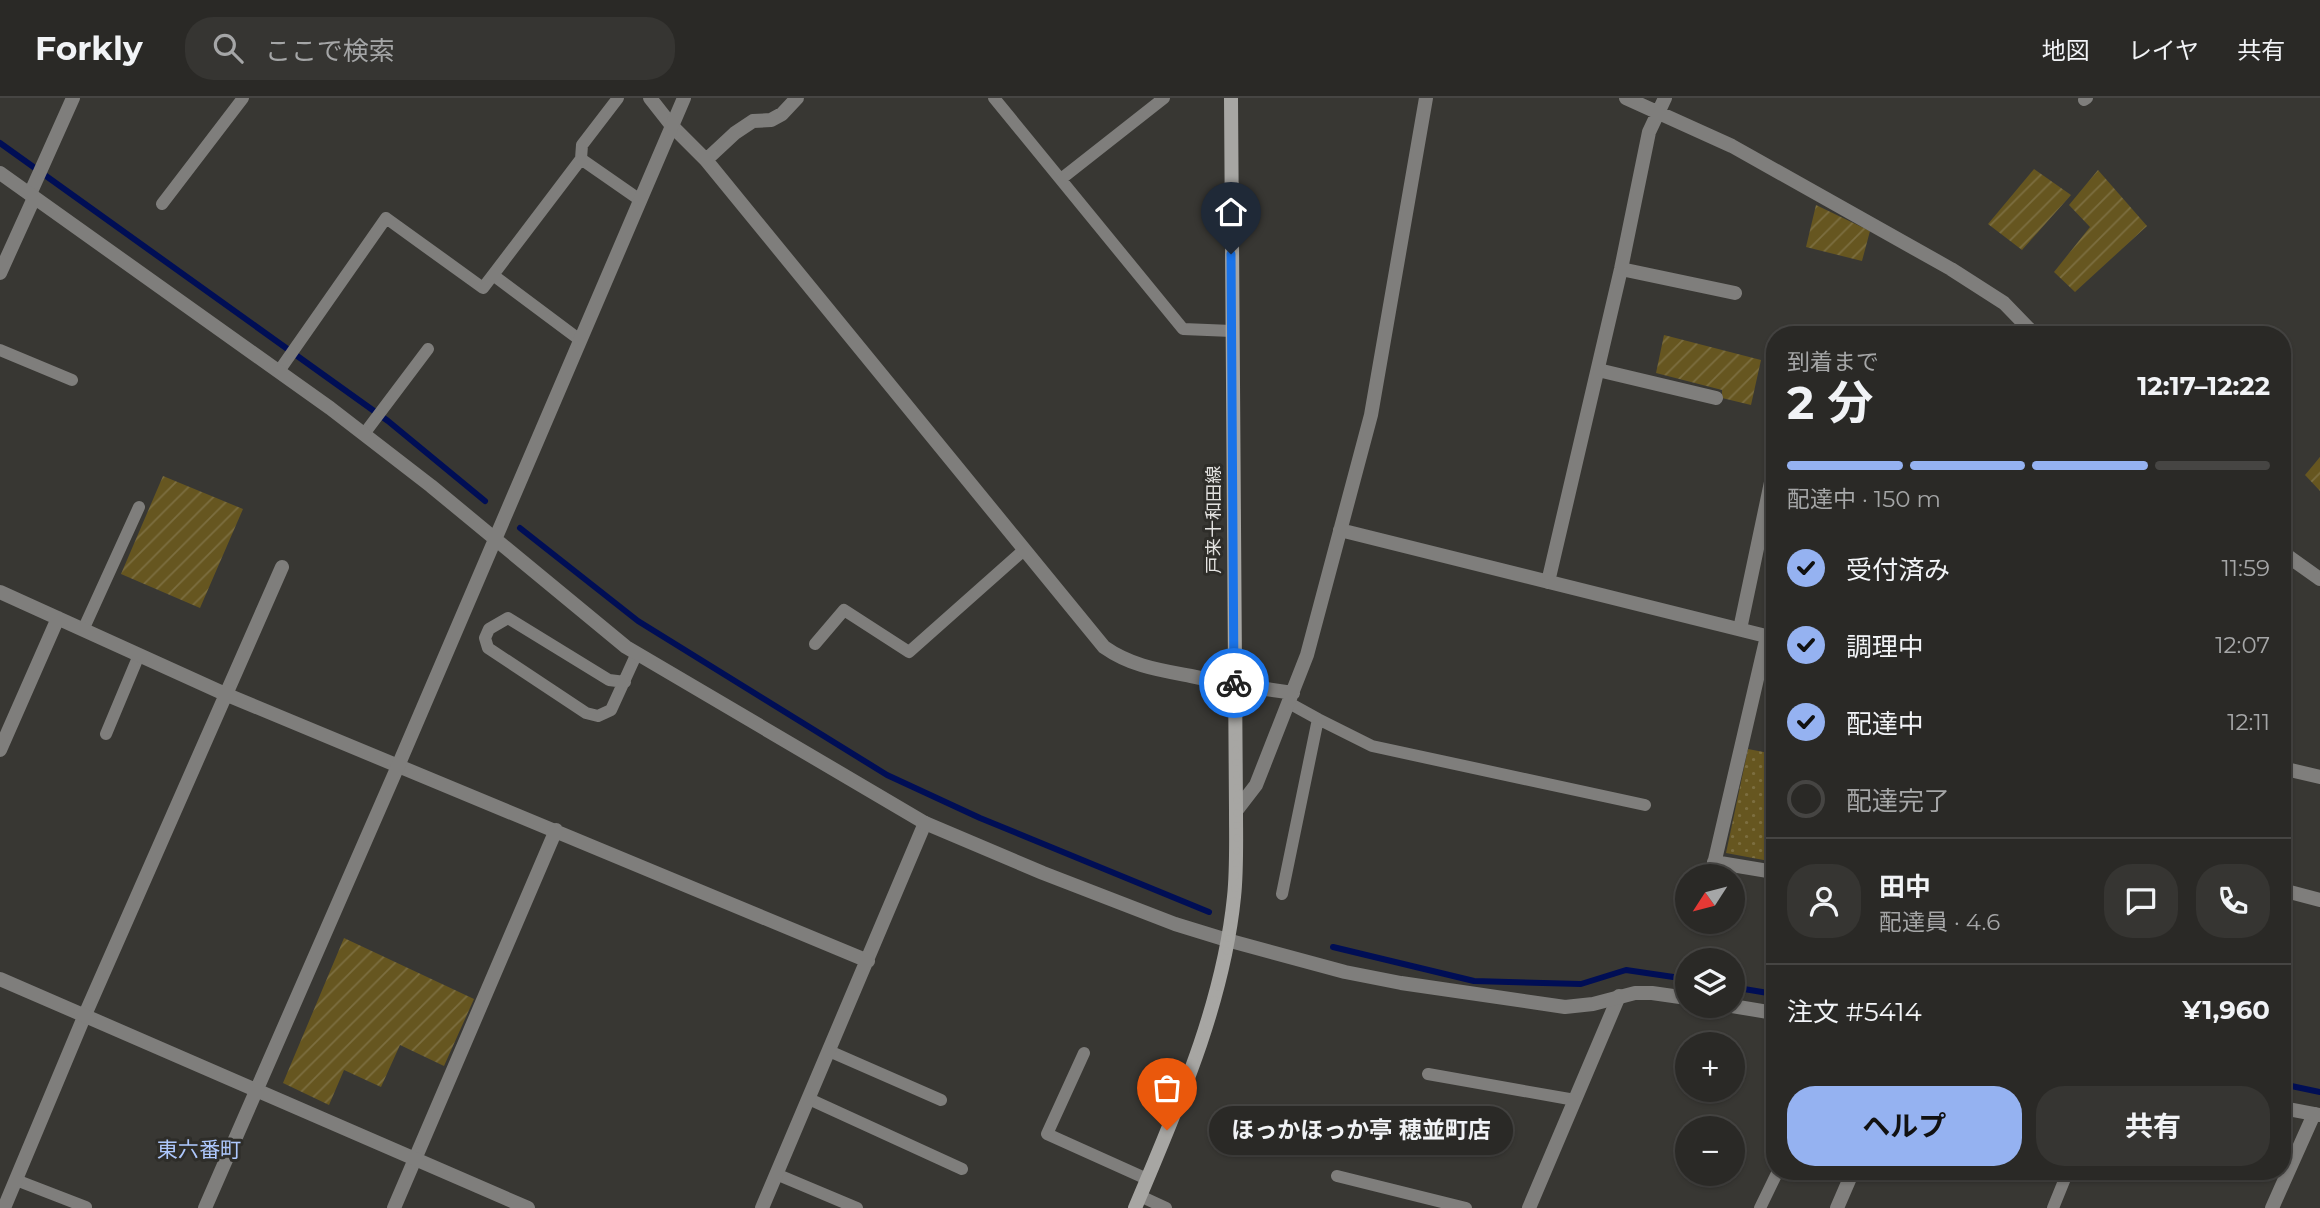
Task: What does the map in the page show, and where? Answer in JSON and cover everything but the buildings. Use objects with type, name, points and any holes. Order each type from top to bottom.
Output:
[{"type":"main road","name":"戸来十和田線","points":[[1137,1202],[1187,1083],[1212,1006],[1234,897],[1236,811],[1230,98]]},
{"type":"street","points":[[0,274],[37,178],[73,98]]},
{"type":"street","points":[[650,98],[672,126],[706,160],[1104,648],[1136,665],[1291,698]]},
{"type":"street","points":[[205,1208],[684,98]]},
{"type":"street","points":[[706,160],[735,133],[753,121],[771,120],[782,114],[797,98]]},
{"type":"street","points":[[1236,811],[1256,785],[1307,655],[1371,415],[1426,98]]},
{"type":"street","points":[[1626,98],[1662,105],[1951,269],[2004,303],[2027,326]]},
{"type":"street","points":[[1548,582],[1621,269],[1649,132],[1662,105]]},
{"type":"street","points":[[0,173],[364,434],[626,647],[925,822],[1043,873],[1175,924],[1345,972],[1485,997],[1565,1007],[1593,1004],[1635,993],[1652,992],[1675,996]]},
{"type":"street","points":[[1621,269],[1735,293]]},
{"type":"street","points":[[1598,370],[1716,398]]},
{"type":"street","points":[[1740,629],[1766,506]]},
{"type":"street","points":[[1340,530],[1766,636]]},
{"type":"street","points":[[2291,558],[2320,579]]},
{"type":"street","points":[[4,1208],[84,1017],[282,567]]},
{"type":"street","points":[[0,593],[225,694],[868,961]]},
{"type":"street","points":[[0,750],[58,618]]},
{"type":"street","points":[[1714,864],[1766,657]]},
{"type":"street","points":[[2291,770],[2320,777]]},
{"type":"street","points":[[762,1208],[925,822]]},
{"type":"street","points":[[394,1208],[556,830]]},
{"type":"street","points":[[1745,871],[1766,872]]},
{"type":"street","points":[[2291,892],[2320,900]]},
{"type":"street","points":[[0,979],[527,1208]]},
{"type":"street","points":[[1529,1208],[1619,996]]},
{"type":"street","points":[[1745,1008],[1766,1012]]},
{"type":"street","points":[[2291,1110],[2317,1115],[2291,1169]]},
{"type":"street","points":[[1837,1208],[1849,1180]]},
{"type":"street","points":[[2272,1208],[2286,1180]]},
{"type":"lane","points":[[162,204],[243,98]]},
{"type":"lane","points":[[279,371],[386,218],[483,288],[581,159],[582,145],[618,98]]},
{"type":"lane","points":[[994,98],[1183,329],[1232,331]]},
{"type":"lane","points":[[1061,179],[1164,98]]},
{"type":"lane","points":[[581,159],[640,200]]},
{"type":"lane","points":[[493,275],[580,340]]},
{"type":"lane","points":[[364,434],[428,349]]},
{"type":"lane","points":[[0,350],[72,380]]},
{"type":"lane","points":[[83,630],[139,507]]},
{"type":"lane","points":[[815,644],[844,610],[909,652],[1024,550]]},
{"type":"lane","points":[[625,682],[609,680],[508,618],[489,629],[485,638],[488,648],[586,713],[598,716],[611,710],[625,682],[638,653]]},
{"type":"lane","points":[[106,734],[139,655]]},
{"type":"lane","points":[[1291,698],[1318,719],[1372,746],[1645,805]]},
{"type":"lane","points":[[1282,894],[1318,719]]},
{"type":"lane","points":[[829,1051],[941,1100]]},
{"type":"lane","points":[[1084,1052],[1047,1134],[1147,1179]]},
{"type":"lane","points":[[1428,1074],[1575,1100]]},
{"type":"lane","points":[[808,1099],[962,1169]]},
{"type":"lane","points":[[776,1174],[857,1208]]},
{"type":"lane","points":[[1337,1176],[1466,1208]]},
{"type":"lane","points":[[16,1180],[86,1207]]},
{"type":"lane","points":[[1760,1208],[1774,1180]]},
{"type":"lane","points":[[2053,1208],[2064,1180]]},
{"type":"lane","points":[[1137,1202],[1166,1208]]},
{"type":"shaded area","points":[[2034,169],[2071,195],[2022,250],[1988,224]]},
{"type":"shaded area","points":[[2098,170],[2147,226],[2075,292],[2054,272],[2090,227],[2069,205]]},
{"type":"shaded area","points":[[1816,205],[1870,231],[1862,261],[1806,247]]},
{"type":"shaded area","points":[[1664,335],[1761,360],[1751,405],[1722,398],[1722,390],[1656,373]]},
{"type":"shaded area","points":[[2320,457],[2320,491],[2305,475]]},
{"type":"shaded area","points":[[163,476],[243,509],[200,608],[121,574]]},
{"type":"shaded area","points":[[1748,749],[1766,752],[1766,860],[1726,853]]},
{"type":"shaded area","points":[[344,938],[474,999],[444,1066],[400,1045],[381,1087],[344,1070],[329,1105],[283,1083]]},
{"type":"waterway","points":[[0,143],[388,421],[485,501]]},
{"type":"waterway","points":[[520,528],[638,621],[887,775],[980,818],[1209,912]]},
{"type":"waterway","points":[[1333,947],[1474,981],[1581,984],[1626,970],[1675,977]]},
{"type":"waterway","points":[[1745,989],[1766,993]]},
{"type":"waterway","points":[[2291,1086],[2320,1092]]},
{"type":"way so far","points":[[1167,1130],[1187,1083],[1212,1006],[1234,897],[1234,683]]},
{"type":"place","name":"ほっかほっか亭 穂並町店","points":[[1167,1130]]},
{"type":"district","name":"東六番町","points":[[199,1150]]},
{"type":"route","points":[[1231,254],[1234,683]]}]
